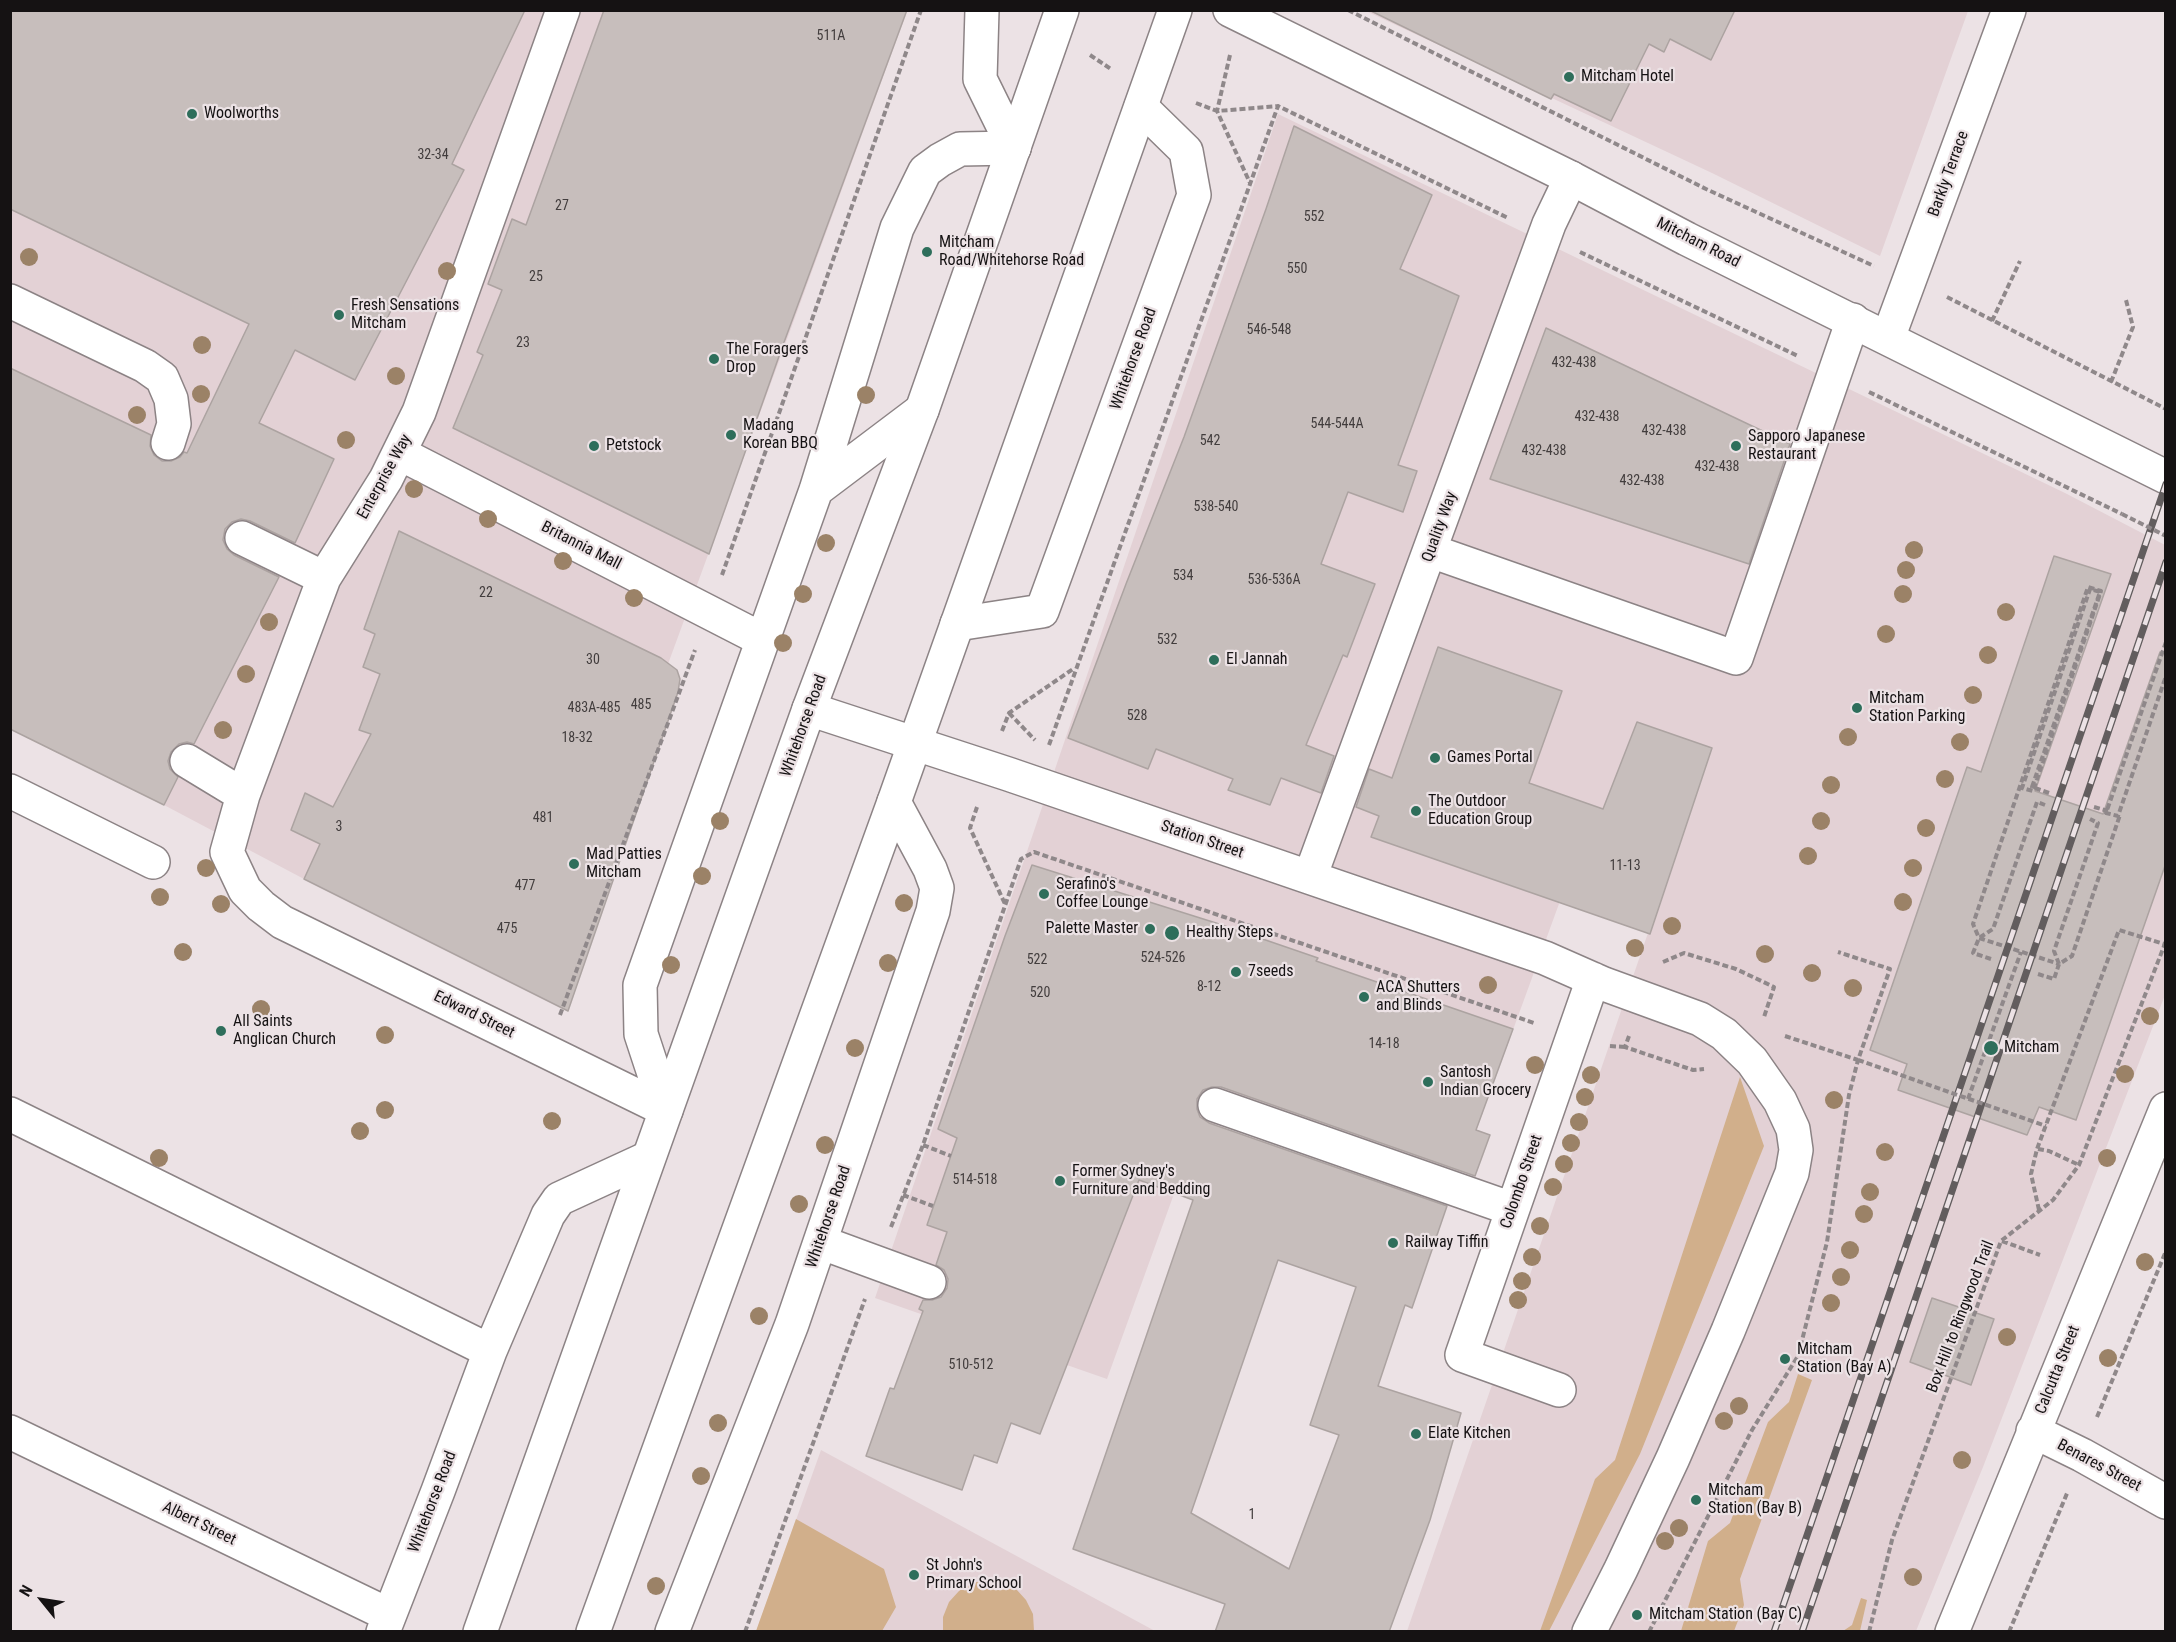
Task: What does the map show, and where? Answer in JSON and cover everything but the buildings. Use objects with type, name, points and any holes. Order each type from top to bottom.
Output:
[{"type":"main road","name":"Enterprise Way","points":[[282,922],[244,890],[227,852],[243,795],[324,578],[381,488],[419,412],[563,10]]},
{"type":"main road","points":[[666,1110],[641,1034],[640,985],[816,490],[897,228],[925,171],[960,148],[1014,148],[981,79],[982,10]]},
{"type":"main road","name":"Whitehorse Road","points":[[480,1632],[809,710],[922,410],[1062,10]]},
{"type":"main road","points":[[593,1632],[894,801],[1175,10]]},
{"type":"main road","points":[[1289,10],[1292,43]]},
{"type":"main road","name":"Barkly Terrace","points":[[1888,338],[2009,10]]},
{"type":"main road","name":"Mitcham Road","points":[[1234,13],[1571,178],[1687,239],[2166,477]]},
{"type":"main road","name":"Whitehorse Road","points":[[957,624],[1042,611],[1194,195],[1186,151],[1141,107]]},
{"type":"main road","name":"Quality Way","points":[[1310,877],[1545,236],[1571,178]]},
{"type":"main road","points":[[10,301],[145,366],[162,378],[171,399],[174,424],[168,442]]},
{"type":"main road","points":[[1431,551],[1736,658],[1853,320]]},
{"type":"main road","points":[[816,490],[922,410]]},
{"type":"main road","name":"Britannia Mall","points":[[399,453],[763,640]]},
{"type":"main road","points":[[242,538],[324,578]]},
{"type":"main road","name":"Station Street","points":[[809,710],[914,743],[1545,958],[1718,1029],[1759,1070],[1780,1101],[1793,1129],[1796,1150],[1794,1163],[1782,1199],[1673,1458],[1589,1632]]},
{"type":"main road","points":[[187,761],[243,795]]},
{"type":"main road","points":[[10,791],[153,862]]},
{"type":"main road","name":"Whitehorse Road","points":[[672,1632],[792,1324],[933,911],[937,888],[930,869],[894,801]]},
{"type":"main road","name":"Edward Street","points":[[282,922],[666,1110]]},
{"type":"main road","name":"Colombo Street","points":[[1559,1390],[1462,1355],[1593,979]]},
{"type":"main road","points":[[1215,1105],[1512,1209]]},
{"type":"main road","name":"Calcutta Street","points":[[1952,1632],[2166,1110]]},
{"type":"main road","points":[[10,1114],[490,1351]]},
{"type":"main road","name":"Whitehorse Road","points":[[386,1623],[490,1351],[548,1215],[559,1199],[648,1158]]},
{"type":"main road","points":[[820,1242],[929,1282]]},
{"type":"main road","name":"Benares Street","points":[[2033,1431],[2082,1455],[2166,1502]]},
{"type":"main road","name":"Albert Street","points":[[10,1432],[348,1597],[386,1623]]},
{"type":"path","points":[[559,1018],[709,612],[921,10]]},
{"type":"path","points":[[1348,10],[1706,189],[1865,264],[1911,279],[2166,409]]},
{"type":"path","points":[[1234,13],[1217,111],[1251,184]]},
{"type":"path","points":[[1217,111],[1278,106],[2166,536]]},
{"type":"path","points":[[1046,751],[1278,106]]},
{"type":"path","points":[[1992,321],[2020,261]]},
{"type":"path","points":[[2111,382],[2133,327],[2126,300]]},
{"type":"path","points":[[2049,793],[2041,790],[2032,787],[2100,592],[2090,589],[2022,788],[2033,792],[2036,780],[2101,591],[2088,587],[1973,924],[1979,938],[2059,964],[2072,956],[2166,682]]},
{"type":"path","points":[[2166,642],[2106,813],[2118,816],[2166,676]]},
{"type":"path","points":[[2094,807],[2109,812],[2166,648]]},
{"type":"path","points":[[1009,713],[1074,669]]},
{"type":"path","points":[[1991,959],[1973,953],[1979,938],[1993,929],[2037,802],[2045,805]]},
{"type":"path","points":[[2038,974],[2054,979],[2059,964],[2054,951],[2098,823],[2090,819]]},
{"type":"path","points":[[1034,852],[1573,1037],[1598,1044],[1625,1047]]},
{"type":"path","points":[[2039,1210],[2031,1174],[2037,1149],[2120,930],[2165,942]]},
{"type":"path","name":"Box Hill to Ringwood Trail","points":[[1869,1632],[1892,1540],[2001,1241],[2054,1200],[2079,1165],[2165,942]]},
{"type":"path","points":[[1968,1099],[2021,952]]},
{"type":"path","points":[[1649,1632],[1752,1430],[1797,1356],[1827,1242],[1850,1095],[1858,1060],[2046,1126]]},
{"type":"path","points":[[922,1145],[951,1156]]},
{"type":"path","points":[[2037,1149],[2049,1151],[2079,1165]]},
{"type":"path","points":[[903,1195],[933,1206]]},
{"type":"path","points":[[2001,1241],[2040,1255]]},
{"type":"shaded area","points":[[897,10],[899,18],[904,20],[642,735],[304,879],[164,805],[11,729],[10,11]]},
{"type":"shaded area","points":[[1366,11],[1968,11],[1880,256],[1712,173]]},
{"type":"shaded area","points":[[1278,114],[2065,493],[2165,545],[2165,995],[1983,1467],[1916,1631],[1407,1631],[1648,933],[1560,901],[1451,1200],[1228,1119],[1196,1133],[1107,1379],[875,1298]]},
{"type":"shaded area","points":[[1740,1077],[1764,1146],[1640,1454],[1549,1631],[1540,1631],[1595,1479],[1615,1460]]},
{"type":"shaded area","points":[[1798,1374],[1812,1380],[1740,1579],[1744,1605],[1734,1631],[1681,1631],[1708,1541],[1730,1523],[1768,1422],[1789,1402]]},
{"type":"shaded area","name":"St John's Primary School","points":[[821,1450],[1155,1631],[756,1632]]},
{"type":"shaded area","points":[[796,1519],[884,1569],[896,1607],[882,1631],[756,1631]]},
{"type":"shaded area","points":[[987,1580],[1002,1582],[1016,1589],[1026,1600],[1033,1614],[1034,1631],[943,1631],[943,1617],[949,1602],[959,1591],[972,1583]]},
{"type":"shaded area","points":[[1861,1598],[1867,1600],[1860,1631],[1843,1631],[1852,1625]]},
{"type":"railway","points":[[1774,1632],[2166,484]]},
{"type":"railway","points":[[1802,1632],[2166,562]]},
{"type":"place","name":"Mitcham Hotel","points":[[1569,77]]},
{"type":"place","name":"Woolworths","points":[[192,114]]},
{"type":"place","name":"Mitcham Road/Whitehorse Road","points":[[927,252]]},
{"type":"place","name":"Fresh Sensations Mitcham","points":[[339,315]]},
{"type":"place","name":"The Foragers Drop","points":[[714,359]]},
{"type":"place","name":"Madang Korean BBQ","points":[[731,435]]},
{"type":"place","name":"Petstock","points":[[594,446]]},
{"type":"place","name":"Sapporo Japanese Restaurant","points":[[1736,446]]},
{"type":"place","name":"El Jannah","points":[[1214,660]]},
{"type":"place","name":"Mitcham Station Parking","points":[[1857,708]]},
{"type":"place","name":"Games Portal","points":[[1435,758]]},
{"type":"place","name":"The Outdoor Education Group","points":[[1416,811]]},
{"type":"place","name":"Mad Patties Mitcham","points":[[574,864]]},
{"type":"place","name":"Serafino's Coffee Lounge","points":[[1044,894]]},
{"type":"place","name":"Palette Master","points":[[1150,929]]},
{"type":"place","name":"Healthy Steps","points":[[1172,933]]},
{"type":"place","name":"7seeds","points":[[1236,972]]},
{"type":"place","name":"ACA Shutters and Blinds","points":[[1364,997]]},
{"type":"place","name":"All Saints Anglican Church","points":[[221,1031]]},
{"type":"place","name":"Mitcham","points":[[1991,1048]]},
{"type":"place","name":"Santosh Indian Grocery","points":[[1428,1082]]},
{"type":"place","name":"Former Sydney's Furniture and Bedding","points":[[1060,1181]]},
{"type":"place","name":"Railway Tiffin","points":[[1393,1243]]},
{"type":"place","name":"Mitcham Station (Bay A)","points":[[1785,1359]]},
{"type":"place","name":"Elate Kitchen","points":[[1416,1434]]},
{"type":"place","name":"Mitcham Station (Bay B)","points":[[1696,1500]]},
{"type":"place","name":"St John's Primary School","points":[[914,1575]]},
{"type":"place","name":"Mitcham Station (Bay C)","points":[[1637,1615]]}]
